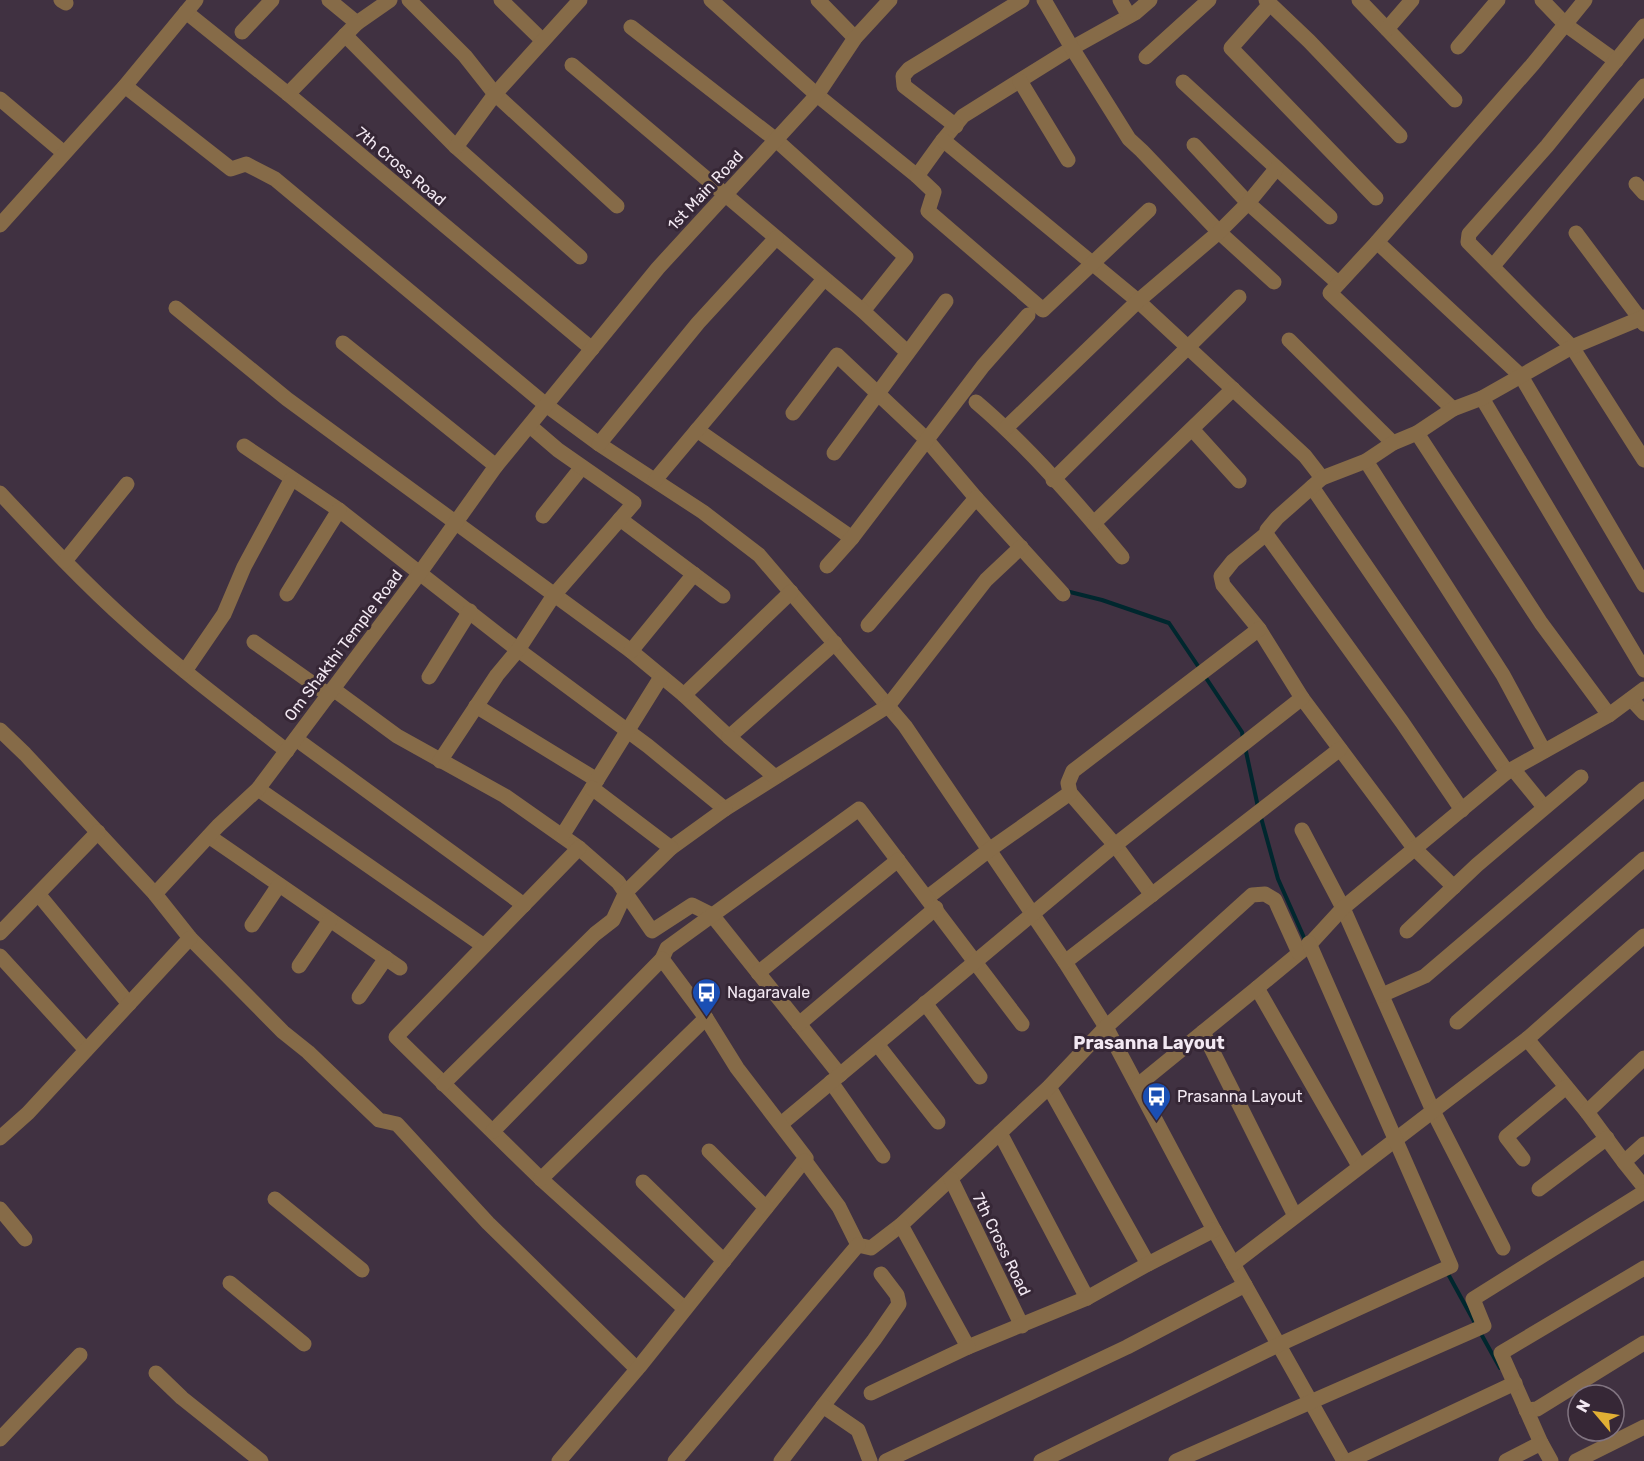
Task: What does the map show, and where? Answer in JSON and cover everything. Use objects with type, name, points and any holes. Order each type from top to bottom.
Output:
[{"type":"street","points":[[242,32],[272,0]]},
{"type":"street","points":[[329,0],[357,23]]},
{"type":"street","points":[[288,94],[357,23],[390,0]]},
{"type":"street","points":[[409,0],[465,56],[495,94],[617,206]]},
{"type":"street","points":[[501,0],[542,39]]},
{"type":"street","points":[[456,147],[495,94],[542,39],[580,0]]},
{"type":"street","points":[[711,0],[817,95],[917,176],[934,192],[928,211],[1043,310],[1149,210]]},
{"type":"street","points":[[818,0],[855,38]]},
{"type":"street","name":"1st Main Road","points":[[546,405],[658,268],[817,95],[855,38],[890,0]]},
{"type":"street","points":[[956,126],[904,86],[903,76],[909,69],[1022,0]]},
{"type":"street","points":[[1044,0],[1129,140],[1220,232],[1274,282]]},
{"type":"street","points":[[1120,0],[1129,16]]},
{"type":"street","points":[[917,176],[963,116],[1072,48],[1129,16],[1150,0]]},
{"type":"street","points":[[1146,57],[1209,0]]},
{"type":"street","points":[[1359,0],[1455,100]]},
{"type":"street","points":[[1387,29],[1412,0]]},
{"type":"street","points":[[1458,47],[1498,0]]},
{"type":"street","points":[[1542,0],[1566,25],[1616,61]]},
{"type":"street","points":[[1453,409],[1330,292],[1377,242],[1566,25],[1585,0]]},
{"type":"street","points":[[1376,198],[1230,48],[1268,2],[1309,41],[1400,136]]},
{"type":"street","points":[[0,225],[125,86],[191,6]]},
{"type":"street","name":"7th Cross Road","points":[[191,6],[288,94],[592,349]]},
{"type":"street","points":[[1644,26],[1546,146],[1469,234],[1468,242],[1572,346],[1644,460]]},
{"type":"street","points":[[631,27],[776,140],[906,257],[863,311]]},
{"type":"street","points":[[345,35],[456,147],[580,257]]},
{"type":"street","points":[[572,65],[863,311],[907,352]]},
{"type":"street","points":[[1020,81],[1068,160]]},
{"type":"street","points":[[1183,82],[1330,217]]},
{"type":"street","points":[[125,86],[231,169],[246,164],[275,179],[546,405],[599,444],[703,512],[759,555],[905,726],[1065,962],[1106,1027],[1214,1230],[1344,1461]]},
{"type":"street","points":[[1493,266],[1644,86]]},
{"type":"street","points":[[0,99],[63,153]]},
{"type":"street","points":[[943,140],[1138,301],[1305,456],[1317,482],[1510,770],[1544,807]]},
{"type":"street","points":[[1194,145],[1248,203],[1338,283]]},
{"type":"street","points":[[1006,428],[1138,301],[1220,232],[1276,169]]},
{"type":"street","points":[[1454,887],[1414,848],[1302,698],[1259,629],[1222,585],[1221,576],[1233,561],[1266,534],[1277,518],[1317,482],[1366,461],[1393,443],[1417,433],[1453,409],[1482,398],[1572,346],[1643,320],[1576,233]]},
{"type":"street","points":[[599,444],[698,323],[776,238]]},
{"type":"street","points":[[1377,242],[1521,376],[1644,585]]},
{"type":"street","points":[[655,480],[824,279]]},
{"type":"street","points":[[1053,480],[1239,297]]},
{"type":"street","points":[[834,453],[946,301]]},
{"type":"street","points":[[176,308],[287,399],[631,651],[775,777]]},
{"type":"street","points":[[827,566],[852,538],[983,366],[1028,315]]},
{"type":"street","points":[[1289,340],[1393,443]]},
{"type":"street","points":[[343,343],[496,466]]},
{"type":"street","points":[[793,413],[837,355],[926,438],[976,498],[1063,594]]},
{"type":"street","points":[[1094,523],[1233,389]]},
{"type":"street","points":[[1482,398],[1644,670]]},
{"type":"street","points":[[976,402],[1006,428],[1094,523],[1122,557]]},
{"type":"street","name":"Om Shakthi Temple Road","points":[[155,894],[218,826],[258,789],[419,574],[496,466],[546,405]]},
{"type":"street","points":[[440,761],[497,675],[519,650],[554,595],[634,503],[558,450],[530,426]]},
{"type":"street","points":[[1192,429],[1239,481]]},
{"type":"street","points":[[697,430],[852,538]]},
{"type":"street","points":[[1417,433],[1541,623],[1609,715]]},
{"type":"street","points":[[244,446],[291,480],[339,510],[419,574],[648,746],[725,809]]},
{"type":"street","points":[[1366,461],[1503,675],[1544,751]]},
{"type":"street","points":[[543,516],[582,467]]},
{"type":"street","points":[[185,671],[224,614],[244,567],[291,480]]},
{"type":"street","points":[[65,561],[127,484]]},
{"type":"street","points":[[0,494],[130,624],[185,671],[524,905]]},
{"type":"street","points":[[868,625],[976,498]]},
{"type":"street","points":[[287,594],[339,510]]},
{"type":"street","points":[[621,519],[723,596]]},
{"type":"street","points":[[1266,534],[1395,712],[1462,810]]},
{"type":"street","points":[[443,1084],[595,934],[613,920],[626,892],[671,848],[725,809],[888,706],[986,580],[1021,547]]},
{"type":"street","points":[[631,651],[694,574]]},
{"type":"street","points":[[684,695],[791,592]]},
{"type":"street","points":[[429,677],[470,611]]},
{"type":"street","points":[[1152,895],[1115,845],[1070,793],[1068,783],[1073,771],[1259,629]]},
{"type":"street","points":[[254,642],[397,736],[505,796],[579,848],[618,882],[652,931],[692,905],[712,915],[799,1024],[836,1078],[882,1156]]},
{"type":"street","points":[[729,737],[835,643]]},
{"type":"street","points":[[562,836],[662,677]]},
{"type":"street","points":[[1138,1085],[1305,948],[1343,908],[1510,770],[1609,715],[1644,689]]},
{"type":"street","points":[[782,1124],[1115,845],[1302,698]]},
{"type":"street","points":[[1631,699],[1644,713]]},
{"type":"street","points":[[476,706],[594,784],[671,848]]},
{"type":"street","points":[[0,730],[155,894],[190,938],[284,1032],[379,1120],[397,1124],[488,1223],[637,1369]]},
{"type":"street","points":[[1065,962],[1340,748]]},
{"type":"street","points":[[1407,931],[1544,807],[1581,777]]},
{"type":"street","points":[[258,789],[484,946]]},
{"type":"street","points":[[1382,995],[1425,975],[1644,789]]},
{"type":"street","points":[[799,1024],[989,850],[1070,793]]},
{"type":"street","points":[[493,1131],[662,959],[667,948],[859,808],[1022,1024]]},
{"type":"street","points":[[1302,830],[1343,908],[1433,1110],[1503,1248]]},
{"type":"street","points":[[0,933],[98,832]]},
{"type":"street","points":[[210,837],[400,968]]},
{"type":"street","points":[[579,848],[396,1037],[541,1179],[685,1309]]},
{"type":"street","points":[[1457,1022],[1644,859]]},
{"type":"street","points":[[758,973],[898,860]]},
{"type":"street","points":[[252,925],[279,885]]},
{"type":"street","points":[[662,959],[706,1018],[737,1068],[806,1158],[805,1161],[838,1207],[858,1245],[871,1248],[901,1225],[951,1179],[1049,1087],[1106,1027],[1252,894],[1265,894],[1275,900],[1305,948],[1445,1269],[1278,1345],[1041,1461]]},
{"type":"street","points":[[39,895],[129,1004]]},
{"type":"street","points":[[299,966],[330,920]]},
{"type":"street","points":[[1233,1264],[1527,1039],[1644,936]]},
{"type":"street","points":[[0,1138],[28,1113],[190,938]]},
{"type":"street","points":[[0,956],[86,1050]]},
{"type":"street","points":[[359,997],[386,958]]},
{"type":"street","points":[[1257,988],[1359,1166]]},
{"type":"street","points":[[925,1003],[981,1077]]},
{"type":"street","points":[[541,1179],[706,1018]]},
{"type":"street","points":[[1203,1032],[1295,1215]]},
{"type":"street","points":[[1527,1039],[1644,1187]]},
{"type":"street","points":[[877,1044],[938,1122]]},
{"type":"street","points":[[1587,1112],[1644,1058]]},
{"type":"street","points":[[1049,1087],[1148,1263]]},
{"type":"street","points":[[1523,1159],[1506,1137],[1566,1087]]},
{"type":"street","points":[[1000,1132],[1087,1298]]},
{"type":"street","points":[[1539,1189],[1607,1138]]},
{"type":"street","points":[[1624,1162],[1644,1144]]},
{"type":"street","points":[[709,1150],[766,1208]]},
{"type":"street","points":[[559,1461],[637,1369],[805,1161]]},
{"type":"street","name":"7th Cross Road","points":[[951,1179],[1022,1326]]},
{"type":"street","points":[[643,1182],[724,1261]]},
{"type":"street","points":[[1176,1461],[1478,1328],[1473,1299],[1644,1191]]},
{"type":"street","points":[[275,1199],[362,1270]]},
{"type":"street","points":[[0,1209],[25,1239]]},
{"type":"street","points":[[901,1225],[969,1347]]},
{"type":"street","points":[[871,1393],[969,1347],[1087,1298],[1148,1263],[1214,1230]]},
{"type":"street","points":[[675,1461],[858,1245]]},
{"type":"street","points":[[1551,1461],[1501,1353],[1644,1268]]},
{"type":"street","points":[[781,1461],[899,1304],[897,1295],[881,1274]]},
{"type":"street","points":[[230,1283],[304,1344]]},
{"type":"street","points":[[886,1461],[1127,1347],[1245,1285]]},
{"type":"street","points":[[1526,1410],[1537,1408],[1644,1343]]},
{"type":"street","points":[[0,1439],[80,1355]]},
{"type":"street","points":[[156,1373],[182,1398],[261,1461]]},
{"type":"street","points":[[1349,1461],[1515,1383]]},
{"type":"street","points":[[823,1406],[858,1430],[870,1461]]},
{"type":"street","points":[[1576,1461],[1644,1427]]},
{"type":"street","points":[[1506,1461],[1541,1443]]},
{"type":"waterway","points":[[1066,591],[1102,600],[1169,623],[1200,669]]},
{"type":"waterway","points":[[1204,675],[1242,732],[1243,740]]},
{"type":"waterway","points":[[1245,747],[1258,807]]},
{"type":"waterway","points":[[1260,814],[1278,879],[1306,942]]},
{"type":"waterway","points":[[1447,1272],[1475,1323]]},
{"type":"waterway","points":[[1480,1332],[1500,1368]]},
{"type":"place","name":"Nagaravale","points":[[706,1018]]},
{"type":"place","name":"Prasanna Layout","points":[[1156,1122]]},
{"type":"district","name":"Prasanna Layout","points":[[1149,1043]]}]
